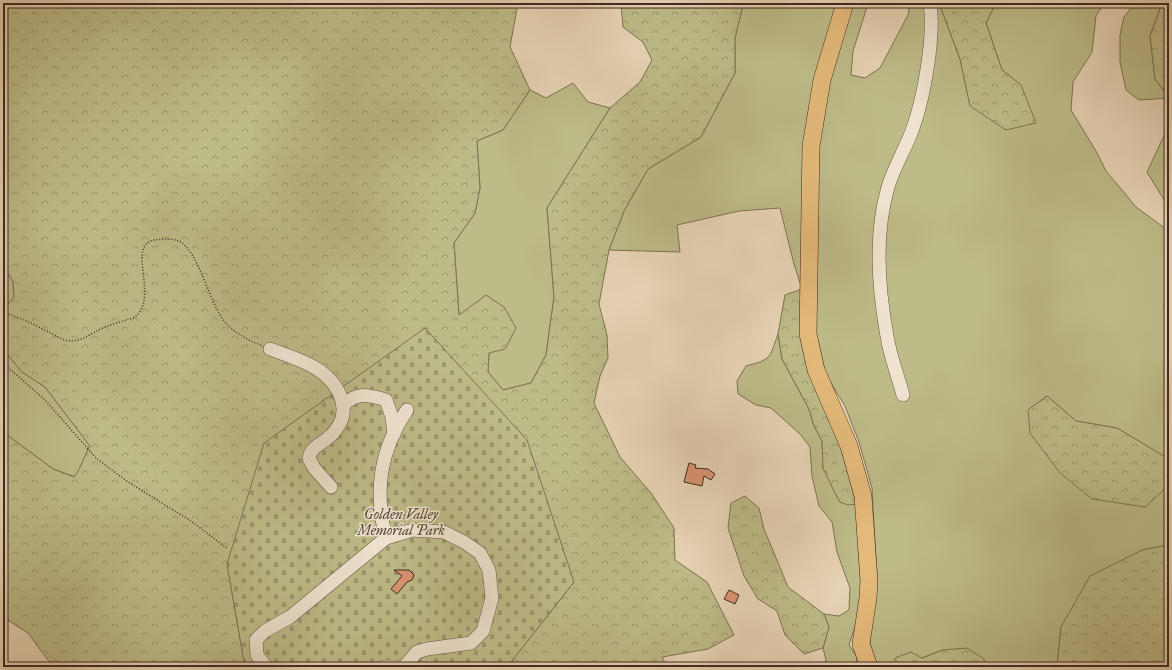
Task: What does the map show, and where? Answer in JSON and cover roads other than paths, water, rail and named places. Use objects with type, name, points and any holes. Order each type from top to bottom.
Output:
[{"type":"main road","points":[[845,3],[822,80],[812,146],[808,334],[816,370],[848,446],[863,496],[869,558],[868,587],[861,644],[869,667]]},
{"type":"lane","points":[[903,395],[887,337],[878,248],[882,216],[889,185],[914,127],[921,100],[928,66],[930,3]]},
{"type":"lane","points":[[270,349],[306,363],[322,372],[340,394],[343,406],[342,419],[329,438],[313,449],[310,455],[310,462],[331,488]]},
{"type":"lane","points":[[343,406],[350,398],[359,396],[386,400],[392,417],[394,434]]},
{"type":"lane","points":[[386,538],[380,515],[381,470],[394,434],[407,410]]},
{"type":"lane","points":[[266,667],[257,655],[256,640],[265,631],[290,618],[386,538],[413,530],[444,532],[464,542],[480,554],[489,570],[492,598],[483,632],[471,643],[427,649],[417,652],[404,667]]},
{"type":"lane","points":[[383,667],[396,667]]},
{"type":"park label","name":"Golden Valley Memorial Park","points":[[401,522]]}]
